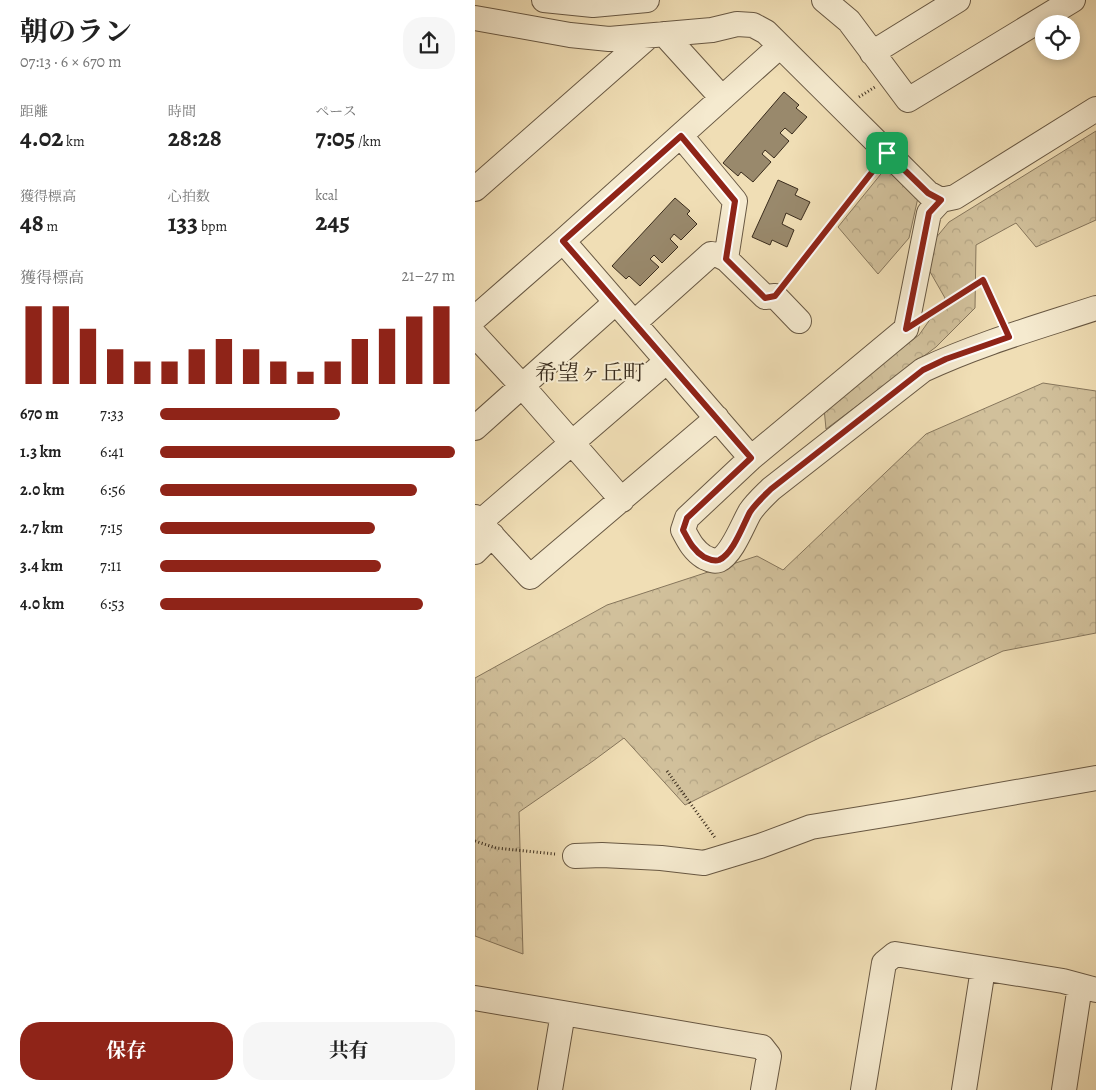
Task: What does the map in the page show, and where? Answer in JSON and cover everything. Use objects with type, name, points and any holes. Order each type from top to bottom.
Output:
[{"type":"street","points":[[544,0],[593,5],[647,0]]},
{"type":"street","points":[[824,0],[849,21],[908,100],[1073,0]]},
{"type":"street","points":[[873,53],[958,0]]},
{"type":"street","points":[[475,18],[571,36],[609,39],[712,30],[737,24],[753,25],[766,32],[928,193],[941,200]]},
{"type":"street","points":[[657,35],[722,98]]},
{"type":"street","points":[[475,189],[657,35]]},
{"type":"street","points":[[477,312],[563,241],[780,46]]},
{"type":"street","points":[[1096,110],[962,193],[955,197],[941,200],[929,213],[906,329],[751,458],[687,518],[683,530],[691,545],[697,553],[711,561],[719,560],[734,544],[752,510],[771,489],[923,370],[946,359],[1096,308]]},
{"type":"street","points":[[681,136],[735,201],[726,259]]},
{"type":"street","points":[[563,241],[751,458]]},
{"type":"street","points":[[634,323],[711,254],[726,259],[765,298],[775,296],[799,321]]},
{"type":"street","points":[[475,428],[616,302]]},
{"type":"street","points":[[475,335],[621,500]]},
{"type":"street","points":[[475,552],[482,524],[571,442],[667,361]]},
{"type":"street","points":[[482,524],[531,577],[717,418]]},
{"type":"street","points":[[575,856],[603,855],[661,858],[704,863],[760,846],[811,827],[909,812],[1096,778]]},
{"type":"street","points":[[863,1090],[884,963],[895,954],[1088,988],[1063,1090]]},
{"type":"street","points":[[964,1090],[983,968]]},
{"type":"street","points":[[475,998],[762,1047],[769,1056],[763,1090]]},
{"type":"street","points":[[550,1090],[563,1013]]},
{"type":"path","points":[[841,108],[878,85]]},
{"type":"path","points":[[775,296],[887,153]]},
{"type":"path","points":[[906,329],[983,280],[1009,337]]},
{"type":"path","points":[[667,771],[728,856]]},
{"type":"path","points":[[475,841],[496,848],[575,856]]},
{"type":"green space","points":[[1096,131],[1096,220],[1036,247],[1016,223],[976,245],[975,308],[936,347],[826,429],[824,408],[919,335],[945,298],[921,256],[949,222]]},
{"type":"green space","points":[[889,164],[919,193],[909,238],[878,274],[838,227]]},
{"type":"green space","points":[[1043,383],[1096,391],[1096,633],[1003,651],[823,736],[685,805],[624,738],[519,812],[523,954],[475,936],[475,678],[607,605],[757,556],[783,570],[926,434]]},
{"type":"building","points":[[784,92],[799,105],[796,108],[807,117],[792,134],[785,128],[780,133],[789,141],[774,158],[765,150],[762,154],[771,162],[753,182],[741,172],[738,176],[723,163]]},
{"type":"building","points":[[778,180],[798,189],[795,195],[810,202],[801,220],[786,213],[782,224],[794,230],[787,247],[772,240],[770,245],[752,237]]},
{"type":"building","points":[[675,198],[690,211],[687,214],[697,224],[681,240],[674,234],[670,239],[678,247],[662,263],[654,255],[650,259],[659,267],[640,286],[629,276],[626,279],[612,266]]},
{"type":"district","name":"希望ヶ丘町","points":[[590,373]]},
{"type":"route","points":[[681,136],[735,201],[726,259],[765,298],[775,296],[887,153],[928,193],[941,200],[929,213],[906,329],[983,280],[1009,337],[946,359],[923,370],[771,489],[752,510],[734,544],[726,554],[719,560],[711,561],[697,553],[691,545],[683,530],[687,518],[751,458],[563,241],[681,136]]}]
